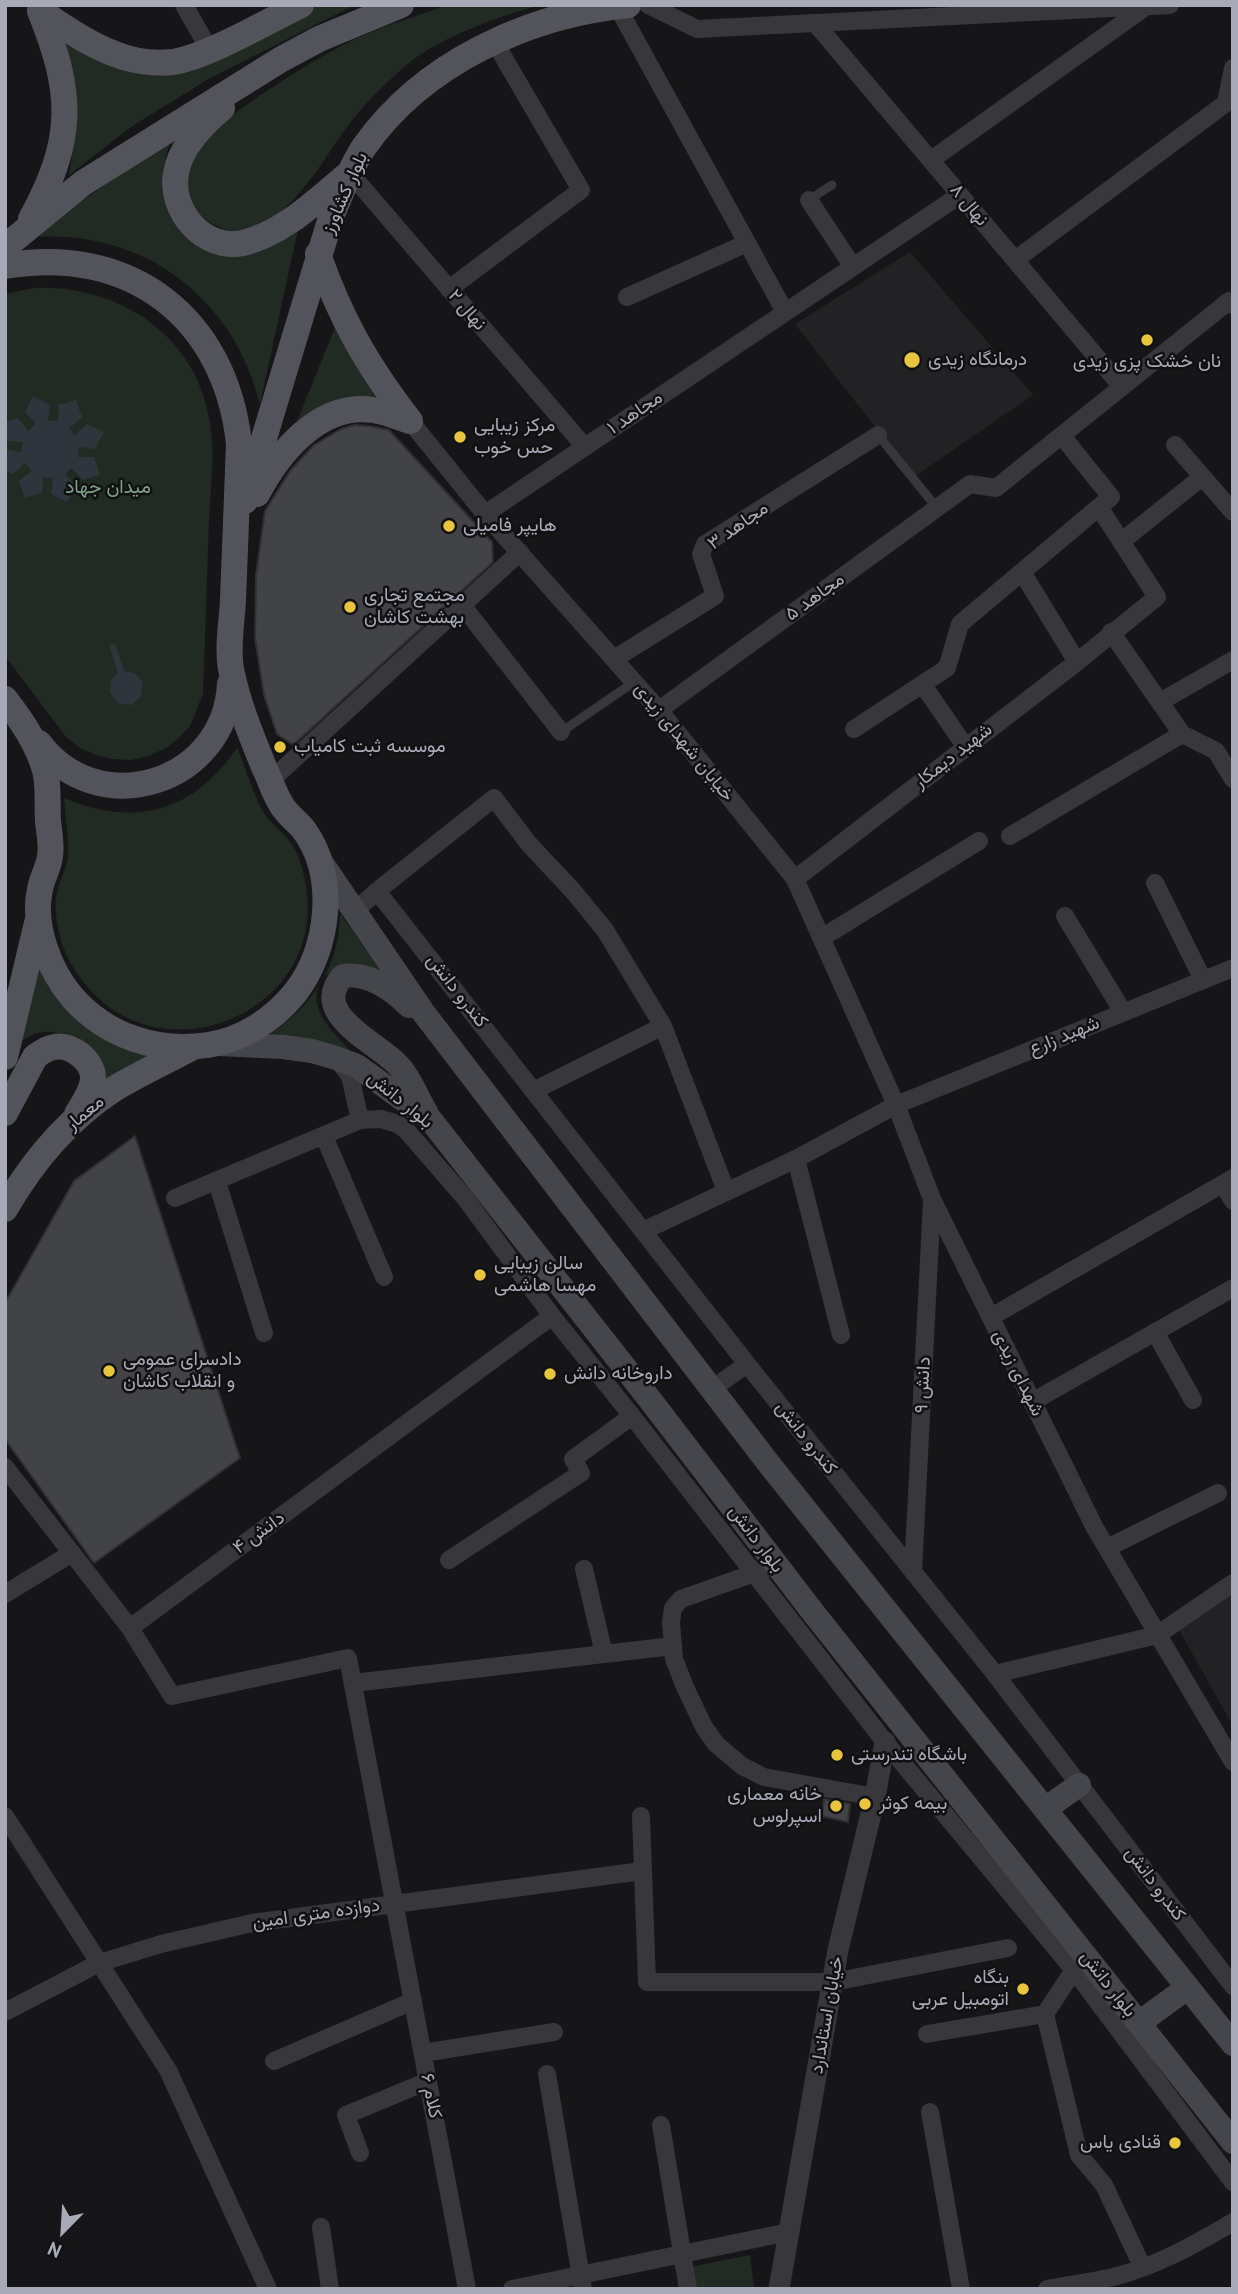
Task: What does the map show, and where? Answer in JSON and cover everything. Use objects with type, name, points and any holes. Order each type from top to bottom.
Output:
[{"type":"main road","points":[[38,8],[94,45],[130,58],[175,61],[209,50],[300,5]]},
{"type":"main road","points":[[14,240],[83,183],[280,60],[319,39],[401,5]]},
{"type":"main road","name":"بلوار کشاورز","points":[[235,533],[278,397],[318,254],[349,173],[363,149],[382,124],[409,97],[449,65],[495,41],[567,16],[622,6]]},
{"type":"main road","points":[[14,240],[50,184],[65,130],[66,112],[58,63],[38,8]]},
{"type":"main road","points":[[280,60],[215,114],[188,144],[176,172],[175,196],[182,212],[202,234],[216,241],[243,243],[266,235],[287,222],[349,173]]},
{"type":"main road","points":[[318,254],[333,297],[352,336],[377,379],[410,421]]},
{"type":"main road","points":[[5,267],[57,261],[107,270],[154,292],[192,326],[208,347],[230,393],[239,444],[229,699],[222,721],[211,741],[196,759],[177,772],[153,782],[121,786],[87,780],[66,770],[48,755],[5,699]]},
{"type":"main road","points":[[235,533],[259,489],[281,457],[302,433],[316,424],[351,410],[371,410],[410,421]]},
{"type":"main road","points":[[230,665],[241,711],[281,806],[304,831],[315,852],[423,1012],[769,1464],[1233,2044]]},
{"type":"main road","points":[[27,728],[45,771],[50,856],[39,891],[39,914],[49,958],[72,996],[88,1012],[126,1036],[169,1047],[203,1046],[236,1038],[274,1015],[293,996],[309,971],[321,940],[325,896],[315,852]]},
{"type":"main road","points":[[5,1056],[39,914]]},
{"type":"main road","points":[[430,1119],[399,1065],[345,1023],[336,1009],[335,991],[338,981],[343,976],[353,974],[374,981],[402,999],[443,1038]]},
{"type":"main road","points":[[5,1113],[35,1058],[53,1046],[66,1047],[87,1061],[93,1078],[83,1104],[71,1124]]},
{"type":"main road","name":"بلوار دانش","points":[[203,1046],[283,1047],[336,1058],[357,1066],[430,1119],[651,1401],[766,1569],[961,1817],[1139,2023],[1233,2142]]},
{"type":"main road","name":"معمار","points":[[5,1209],[22,1180],[48,1146],[71,1124],[114,1089],[203,1046]]},
{"type":"main road","points":[[1045,1809],[1079,1785]]},
{"type":"main road","points":[[1139,2023],[1187,1988]]},
{"type":"street","points":[[184,5],[209,50]]},
{"type":"street","points":[[648,5],[697,29],[1170,5]]},
{"type":"street","points":[[622,6],[786,312]]},
{"type":"street","points":[[931,160],[1144,8]]},
{"type":"street","name":"نهال ۸","points":[[815,23],[1122,387]]},
{"type":"street","points":[[449,289],[581,190],[495,41]]},
{"type":"street","points":[[1015,260],[1226,103],[1233,68]]},
{"type":"street","name":"نهال ۲","points":[[349,173],[585,447]]},
{"type":"street","name":"مجاهد ۱","points":[[485,514],[960,195]]},
{"type":"street","points":[[806,202],[853,267]]},
{"type":"street","points":[[626,297],[747,243]]},
{"type":"street","points":[[854,729],[947,668],[960,624],[1111,497],[1062,436],[1230,302],[1233,305]]},
{"type":"street","name":"خیابان شهدای زیدی","points":[[410,421],[485,514],[659,710],[795,879],[896,1105]]},
{"type":"street","name":"مجاهد ۳","points":[[614,659],[715,596],[701,554],[705,544],[878,435]]},
{"type":"street","name":"مجاهد ۵","points":[[659,710],[970,484],[996,488],[1062,436]]},
{"type":"street","points":[[1175,445],[1233,512]]},
{"type":"street","points":[[1098,507],[1122,541],[1202,477]]},
{"type":"street","name":"شهید دیمکار","points":[[795,879],[1077,662],[1157,597],[1122,541]]},
{"type":"street","points":[[271,781],[520,552]]},
{"type":"street","points":[[1022,572],[1077,662]]},
{"type":"street","points":[[462,605],[561,732]]},
{"type":"street","points":[[1111,632],[1182,734],[1216,751],[1233,779]]},
{"type":"street","points":[[1160,702],[1233,660]]},
{"type":"street","points":[[923,685],[965,746]]},
{"type":"street","points":[[1010,836],[1182,734]]},
{"type":"street","points":[[355,911],[494,798],[529,844],[605,930],[663,1026],[726,1191]]},
{"type":"street","points":[[822,937],[979,841]]},
{"type":"street","points":[[1155,883],[1203,980]]},
{"type":"street","name":"کندرو دانش","points":[[377,891],[747,1364],[995,1674],[1233,1986]]},
{"type":"street","points":[[1065,916],[1123,1012]]},
{"type":"street","name":"شهید زارع","points":[[643,1231],[796,1159],[896,1105],[1233,968]]},
{"type":"street","points":[[535,1090],[663,1026]]},
{"type":"street","points":[[336,1058],[350,1076],[360,1120]]},
{"type":"street","name":"شهدای زیدی","points":[[896,1105],[932,1199],[1032,1402],[1107,1548],[1233,1762]]},
{"type":"street","points":[[175,1198],[360,1120],[391,1120],[407,1131],[465,1198],[552,1316],[632,1416],[766,1569],[885,1742],[961,1817],[1233,2182]]},
{"type":"street","points":[[324,1136],[383,1277]]},
{"type":"street","points":[[796,1159],[841,1335]]},
{"type":"street","points":[[991,1317],[1228,1181],[1233,1200]]},
{"type":"street","points":[[217,1182],[264,1333]]},
{"type":"street","name":"دانش ۹","points":[[913,1572],[932,1199]]},
{"type":"street","points":[[1032,1402],[1233,1289]]},
{"type":"street","name":"دانش ۴","points":[[130,1628],[552,1316]]},
{"type":"street","points":[[1155,1332],[1193,1400]]},
{"type":"street","points":[[712,1389],[747,1364]]},
{"type":"street","points":[[450,1560],[581,1473],[573,1459],[632,1416]]},
{"type":"street","points":[[5,1467],[130,1628],[172,1696],[348,1658],[354,1683],[673,1646]]},
{"type":"street","points":[[1107,1548],[1218,1493]]},
{"type":"street","points":[[5,1594],[72,1553]]},
{"type":"street","points":[[584,1569],[604,1654]]},
{"type":"street","points":[[766,1569],[681,1599],[673,1608],[671,1622],[674,1659],[704,1727],[716,1744],[742,1766],[764,1777],[875,1797]]},
{"type":"street","points":[[995,1674],[1157,1635],[1233,1583]]},
{"type":"street","name":"کلام ۶","points":[[354,1683],[467,2289]]},
{"type":"street","name":"خیابان استاندارد","points":[[779,2289],[838,1950],[875,1797],[885,1742]]},
{"type":"street","points":[[5,1816],[168,2070],[268,2289]]},
{"type":"street","points":[[641,1816],[648,1982],[833,1982],[1007,1948]]},
{"type":"street","name":"دوازده متری امین","points":[[5,2012],[99,1963],[161,1944],[252,1923],[642,1871]]},
{"type":"street","points":[[1074,1970],[1045,2014],[1079,2155],[1104,2185],[1142,2266]]},
{"type":"street","points":[[274,2061],[413,2001]]},
{"type":"street","points":[[927,2034],[1045,2014]]},
{"type":"street","points":[[423,2053],[554,2032]]},
{"type":"street","points":[[547,2074],[582,2281]]},
{"type":"street","points":[[360,2153],[346,2115],[428,2081]]},
{"type":"street","points":[[930,2112],[961,2289]]},
{"type":"street","points":[[661,2125],[688,2289]]},
{"type":"street","points":[[1047,2289],[1114,2277],[1202,2241],[1233,2222]]},
{"type":"street","points":[[321,2227],[330,2289]]},
{"type":"street","points":[[512,2289],[582,2281],[682,2253],[789,2232]]},
{"type":"lane","points":[[806,202],[832,185]]},
{"type":"lane","points":[[878,435],[937,508]]},
{"type":"lane","points":[[561,732],[634,681]]},
{"type":"shaded area","name":"درمانگاه زیدی","points":[[910,252],[1033,395],[914,477],[795,324]]},
{"type":"shaded area","points":[[33,396],[50,405],[48,421],[58,421],[59,405],[76,400],[82,417],[69,428],[75,435],[87,424],[104,432],[95,449],[79,447],[78,457],[94,457],[100,475],[82,480],[72,468],[65,474],[76,486],[67,502],[51,494],[53,478],[43,477],[42,493],[25,498],[19,481],[32,471],[25,463],[13,474],[5,470],[6,449],[21,452],[23,442],[6,441],[5,422],[18,418],[28,431],[36,424],[25,412]]},
{"type":"shaded area","points":[[115,644],[124,671],[134,673],[143,683],[141,696],[131,705],[118,703],[110,693],[111,680],[118,673],[109,645]]},
{"type":"shaded area","points":[[1233,1593],[1233,1726],[1179,1630]]},
{"type":"green space","points":[[322,5],[355,5],[210,78],[131,127],[69,175],[76,130],[60,35],[130,69]]},
{"type":"green space","points":[[448,5],[540,5],[454,36],[409,63],[357,115],[298,195],[281,212],[263,224],[244,230],[224,229],[200,215],[189,193],[188,169],[197,148],[215,129],[274,86],[339,47],[376,30]]},
{"type":"green space","points":[[172,137],[163,169],[163,193],[170,216],[194,244],[217,255],[299,225],[260,404],[247,365],[228,331],[205,302],[177,277],[145,258],[110,245],[72,237],[31,237]]},
{"type":"green space","name":"میدان جهاد","points":[[34,288],[65,289],[96,295],[124,306],[149,321],[171,341],[189,364],[202,392],[210,423],[212,471],[203,694],[190,726],[178,739],[164,749],[131,760],[96,755],[80,748],[66,737],[5,656],[5,294]]},
{"type":"green space","points":[[336,325],[385,403],[293,431]]},
{"type":"green space","points":[[237,748],[262,809],[288,839],[299,858],[307,894],[305,935],[290,970],[266,997],[235,1017],[199,1028],[162,1028],[126,1017],[93,993],[84,983],[69,961],[60,935],[56,899],[68,856],[64,798],[115,812],[161,808],[182,800],[202,787]]},
{"type":"green space","points":[[340,913],[387,980],[338,970],[328,974],[321,982],[335,951]]},
{"type":"green space","points":[[39,957],[161,1054],[91,1098],[65,1035],[43,1032],[22,1041]]},
{"type":"green space","points":[[321,983],[317,992],[320,1012],[332,1031],[354,1055],[267,1037],[297,1012]]},
{"type":"green space","points":[[750,2255],[754,2289],[694,2289],[690,2267]]},
{"type":"building","name":"مجتمع تجاری بهشت کاشان","points":[[355,425],[389,430],[492,542],[493,562],[293,745],[277,734],[264,695],[255,638],[256,575],[265,511],[290,471],[314,445],[341,429]]},
{"type":"building","name":"دادسرای عمومی و انقلاب کاشان","points":[[135,1136],[240,1458],[94,1563],[5,1439],[5,1303],[74,1181]]},
{"type":"building","name":"خانه معماری اسپرلوس","points":[[824,1799],[850,1804],[848,1822],[822,1816]]},
{"type":"place","name":"نان خشک پزی زیدی","points":[[1147,340]]},
{"type":"place","name":"درمانگاه زیدی","points":[[912,360]]},
{"type":"place","name":"مرکز زیبایی حس خوب","points":[[460,437]]},
{"type":"place","name":"هایپر فامیلی","points":[[449,526]]},
{"type":"place","name":"مجتمع تجاری بهشت کاشان","points":[[350,607]]},
{"type":"place","name":"موسسه ثبت کامیاب","points":[[280,747]]},
{"type":"place","name":"سالن زیبایی مهسا هاشمی","points":[[480,1275]]},
{"type":"place","name":"دادسرای عمومی و انقلاب کاشان","points":[[109,1371]]},
{"type":"place","name":"داروخانه دانش","points":[[550,1374]]},
{"type":"place","name":"باشگاه تندرستی","points":[[837,1755]]},
{"type":"place","name":"بیمه کوثر","points":[[865,1804]]},
{"type":"place","name":"خانه معماری اسپرلوس","points":[[836,1806]]},
{"type":"place","name":"بنگاه اتومبیل عربی","points":[[1023,1989]]},
{"type":"place","name":"قنادی یاس","points":[[1175,2143]]}]
